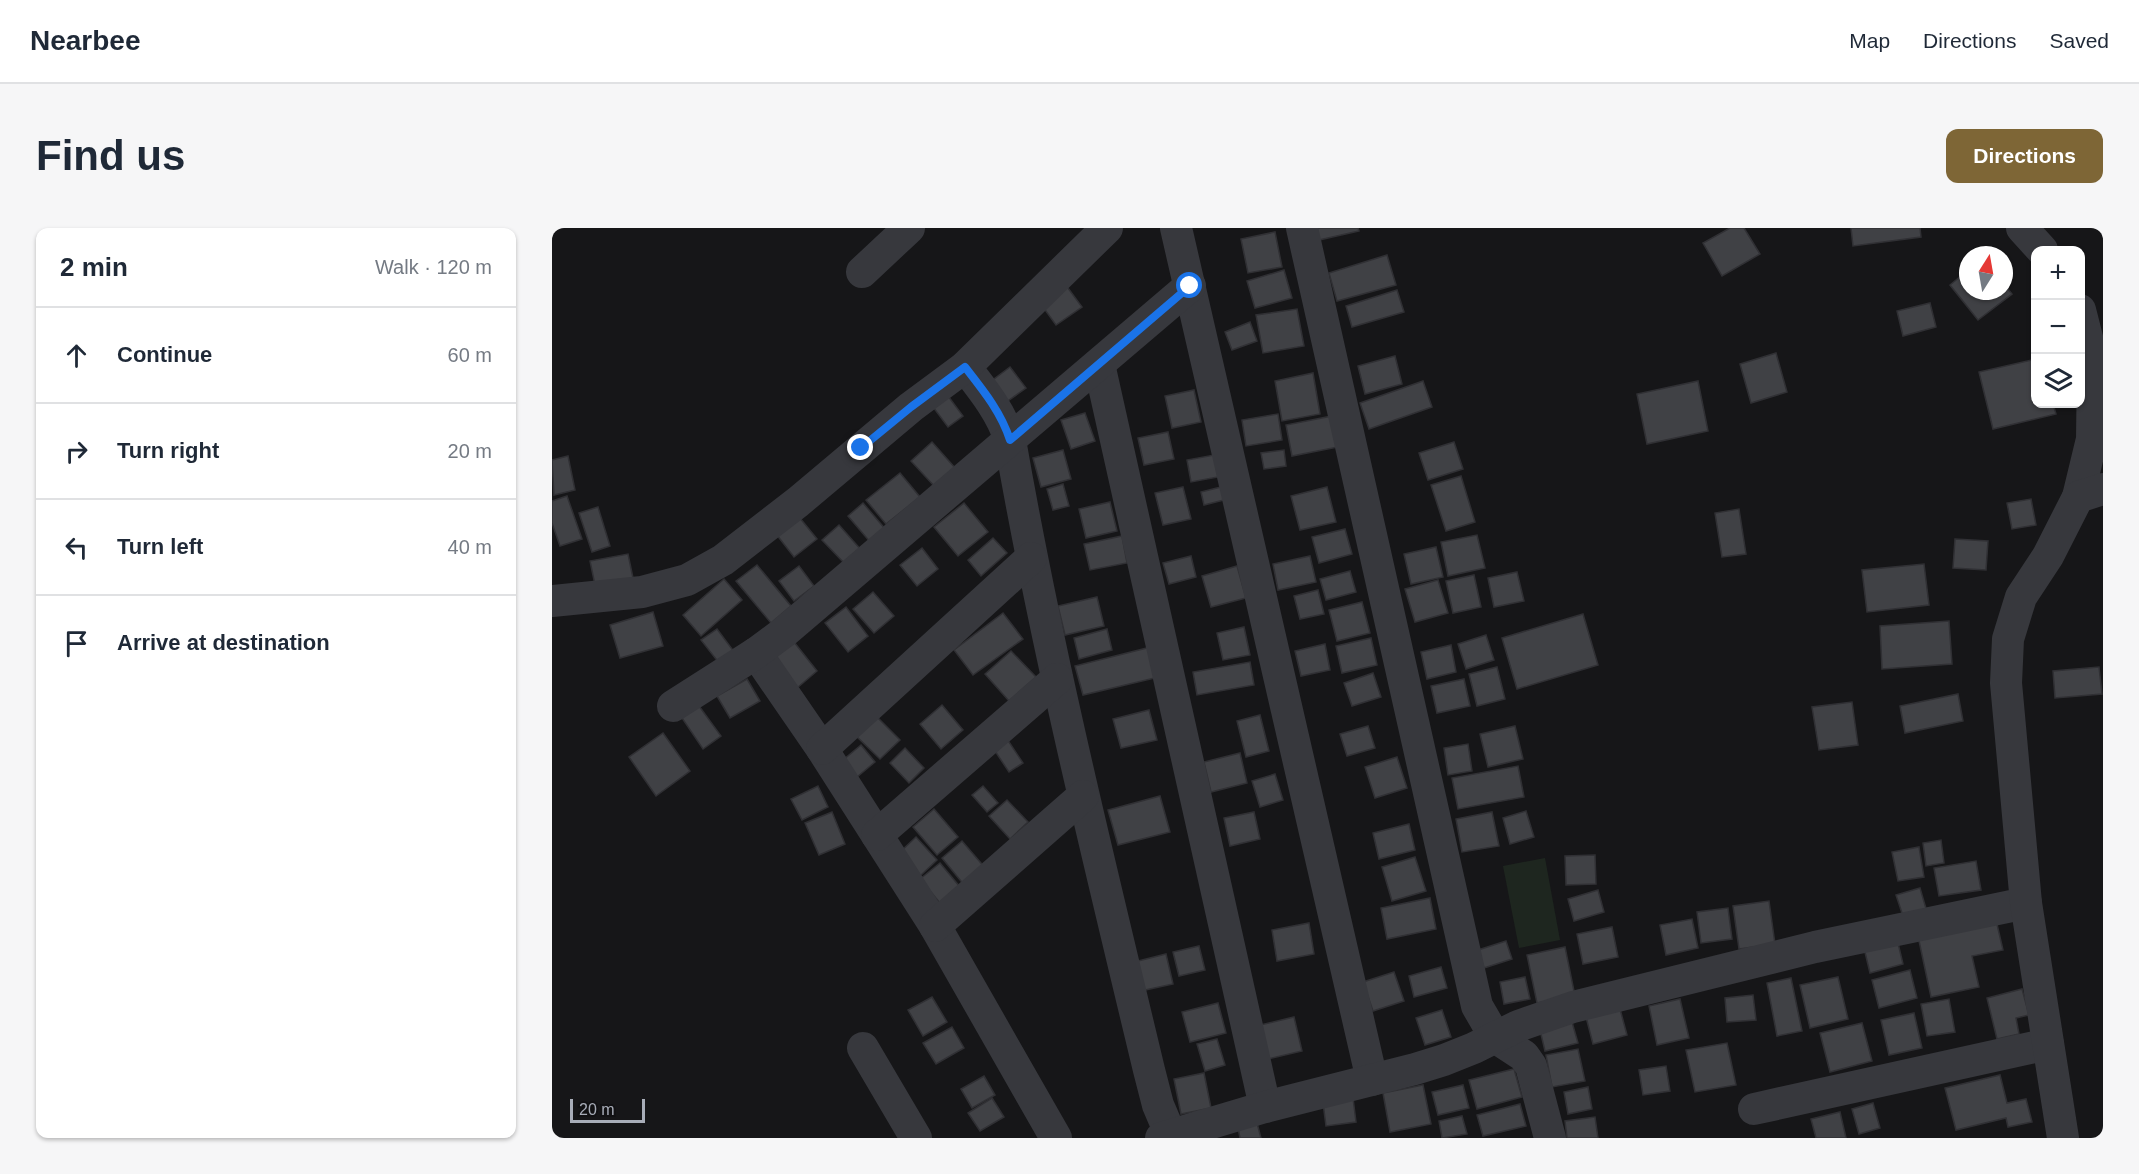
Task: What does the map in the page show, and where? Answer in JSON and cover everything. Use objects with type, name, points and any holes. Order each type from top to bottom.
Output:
[{"type":"street","points":[[862,272],[909,228]]},
{"type":"street","points":[[552,601],[642,592],[687,580],[723,560],[798,502],[911,407],[965,367],[1107,228]]},
{"type":"street","points":[[1176,228],[1372,1080]]},
{"type":"street","points":[[1302,228],[1477,1006],[1495,1037],[1524,1056],[1531,1066],[1550,1138]]},
{"type":"street","points":[[2022,228],[2038,246]]},
{"type":"street","points":[[673,706],[756,653],[814,606],[1190,286]]},
{"type":"street","points":[[2063,1138],[2026,903],[2006,682],[2008,639],[2021,597],[2090,493],[2093,361],[2085,330]]},
{"type":"street","points":[[1099,364],[1265,1107]]},
{"type":"street","points":[[965,367],[996,408],[1005,424],[1010,440],[1031,558],[1083,796],[1149,1070],[1168,1137],[1265,1107],[1444,1060],[1518,1026],[1562,1011],[1815,947],[2026,903]]},
{"type":"street","points":[[822,749],[1031,558]]},
{"type":"street","points":[[756,653],[822,749],[935,926],[1056,1138]]},
{"type":"street","points":[[877,835],[1057,679]]},
{"type":"street","points":[[935,926],[1083,796]]},
{"type":"street","points":[[1754,1109],[2048,1044]]},
{"type":"street","points":[[863,1048],[916,1138]]},
{"type":"shaded area","points":[[1545,858],[1560,940],[1519,948],[1503,866]]},
{"type":"building","points":[[1316,228],[1358,228],[1359,231],[1319,240]]},
{"type":"building","points":[[1730,228],[1744,228],[1760,254],[1722,276],[1703,243]]},
{"type":"building","points":[[1851,228],[1920,228],[1921,237],[1853,246]]},
{"type":"building","points":[[1275,232],[1282,267],[1248,273],[1241,239]]},
{"type":"building","points":[[1387,255],[1396,285],[1337,301],[1329,273]]},
{"type":"building","points":[[1284,270],[1292,298],[1255,308],[1247,281]]},
{"type":"building","points":[[1959,278],[1959,296],[1950,285]]},
{"type":"building","points":[[1065,284],[1082,307],[1056,325],[1040,303]]},
{"type":"building","points":[[1397,290],[1404,312],[1352,327],[1346,306]]},
{"type":"building","points":[[1962,300],[2004,300],[1978,320]]},
{"type":"building","points":[[1930,303],[1936,327],[1903,336],[1897,311]]},
{"type":"building","points":[[1297,309],[1304,346],[1263,353],[1256,315]]},
{"type":"building","points":[[1250,322],[1257,341],[1232,350],[1225,332]]},
{"type":"building","points":[[1776,353],[1787,392],[1751,403],[1740,364]]},
{"type":"building","points":[[1395,356],[1402,384],[1365,394],[1358,366]]},
{"type":"building","points":[[2031,360],[2031,408],[2054,408],[2056,414],[1993,429],[1979,372]]},
{"type":"building","points":[[1010,367],[1026,388],[1005,403],[990,382]]},
{"type":"building","points":[[1313,373],[1320,414],[1282,421],[1275,381]]},
{"type":"building","points":[[1423,381],[1432,407],[1369,429],[1360,403]]},
{"type":"building","points":[[1698,381],[1708,431],[1647,444],[1637,394]]},
{"type":"building","points":[[1194,390],[1201,422],[1172,428],[1165,396]]},
{"type":"building","points":[[948,396],[963,416],[948,427],[933,407]]},
{"type":"building","points":[[1085,413],[1095,441],[1071,449],[1061,420]]},
{"type":"building","points":[[1278,414],[1282,440],[1246,446],[1242,420]]},
{"type":"building","points":[[1332,416],[1338,447],[1292,456],[1286,425]]},
{"type":"building","points":[[1168,432],[1174,459],[1144,465],[1138,438]]},
{"type":"building","points":[[932,442],[956,469],[936,488],[911,461]]},
{"type":"building","points":[[1454,442],[1463,469],[1428,480],[1419,453]]},
{"type":"building","points":[[1063,450],[1071,479],[1041,487],[1033,458]]},
{"type":"building","points":[[1284,450],[1286,466],[1264,469],[1261,453]]},
{"type":"building","points":[[1214,455],[1218,477],[1191,482],[1187,460]]},
{"type":"building","points":[[568,456],[575,490],[554,495],[552,460]]},
{"type":"building","points":[[900,473],[920,497],[886,524],[866,500]]},
{"type":"building","points":[[1461,476],[1475,522],[1446,531],[1431,485]]},
{"type":"building","points":[[1063,484],[1069,506],[1053,510],[1047,489]]},
{"type":"building","points":[[1183,487],[1191,519],[1163,525],[1155,493]]},
{"type":"building","points":[[1221,487],[1224,500],[1204,505],[1201,492]]},
{"type":"building","points":[[1327,487],[1336,522],[1300,530],[1291,496]]},
{"type":"building","points":[[567,496],[582,539],[560,546],[552,523],[552,501]]},
{"type":"building","points":[[2031,499],[2036,525],[2012,529],[2007,503]]},
{"type":"building","points":[[1110,502],[1117,531],[1086,538],[1079,509]]},
{"type":"building","points":[[863,503],[886,530],[871,543],[848,516]]},
{"type":"building","points":[[964,503],[988,532],[958,556],[934,527]]},
{"type":"building","points":[[598,507],[610,546],[592,552],[579,513]]},
{"type":"building","points":[[1739,509],[1746,554],[1722,557],[1715,513]]},
{"type":"building","points":[[795,512],[817,539],[794,557],[773,530]]},
{"type":"building","points":[[839,525],[862,551],[846,565],[822,540]]},
{"type":"building","points":[[1345,529],[1352,554],[1319,563],[1312,537]]},
{"type":"building","points":[[1477,535],[1485,568],[1448,576],[1441,542]]},
{"type":"building","points":[[1122,536],[1127,563],[1090,570],[1084,544]]},
{"type":"building","points":[[993,538],[1007,553],[981,576],[968,560]]},
{"type":"building","points":[[1955,539],[1988,541],[1986,570],[1953,568]]},
{"type":"building","points":[[1436,547],[1443,577],[1411,584],[1404,554]]},
{"type":"building","points":[[922,548],[938,569],[917,586],[900,565]]},
{"type":"building","points":[[628,554],[633,578],[595,585],[590,561]]},
{"type":"building","points":[[1191,556],[1196,577],[1169,584],[1163,563]]},
{"type":"building","points":[[1310,556],[1316,582],[1278,590],[1273,564]]},
{"type":"building","points":[[1924,564],[1929,605],[1867,612],[1862,570]]},
{"type":"building","points":[[757,565],[791,606],[771,623],[736,581]]},
{"type":"building","points":[[799,566],[814,586],[794,601],[779,581]]},
{"type":"building","points":[[1237,566],[1246,598],[1211,607],[1202,576]]},
{"type":"building","points":[[1350,571],[1356,592],[1326,600],[1320,579]]},
{"type":"building","points":[[1517,572],[1524,601],[1494,607],[1488,578]]},
{"type":"building","points":[[1474,575],[1481,607],[1453,613],[1446,581]]},
{"type":"building","points":[[724,579],[742,600],[701,636],[683,615]]},
{"type":"building","points":[[1438,580],[1448,613],[1415,622],[1405,589]]},
{"type":"building","points":[[1318,590],[1324,614],[1300,619],[1294,596]]},
{"type":"building","points":[[873,592],[894,616],[874,633],[853,609]]},
{"type":"building","points":[[1097,597],[1104,626],[1065,635],[1058,606]]},
{"type":"building","points":[[1362,602],[1370,633],[1337,641],[1329,610]]},
{"type":"building","points":[[846,607],[868,636],[848,652],[825,623]]},
{"type":"building","points":[[653,612],[663,646],[620,658],[610,625]]},
{"type":"building","points":[[1003,613],[1023,639],[973,675],[954,650]]},
{"type":"building","points":[[1583,614],[1598,665],[1517,689],[1502,638]]},
{"type":"building","points":[[1949,621],[1952,664],[1882,669],[1880,626]]},
{"type":"building","points":[[1244,627],[1250,655],[1223,660],[1217,633]]},
{"type":"building","points":[[717,629],[738,657],[723,668],[701,640]]},
{"type":"building","points":[[1107,629],[1112,650],[1079,659],[1074,638]]},
{"type":"building","points":[[1486,635],[1494,660],[1466,669],[1458,644]]},
{"type":"building","points":[[1371,638],[1377,665],[1342,673],[1336,646]]},
{"type":"building","points":[[794,642],[817,671],[797,688],[773,659]]},
{"type":"building","points":[[1325,644],[1330,670],[1301,676],[1295,651]]},
{"type":"building","points":[[1451,645],[1456,672],[1427,679],[1421,652]]},
{"type":"building","points":[[1151,647],[1159,677],[1083,695],[1075,666]]},
{"type":"building","points":[[1011,651],[1036,677],[1009,701],[985,674]]},
{"type":"building","points":[[1250,662],[1254,685],[1197,695],[1193,672]]},
{"type":"building","points":[[1497,667],[1505,699],[1477,706],[1469,674]]},
{"type":"building","points":[[2099,667],[2102,694],[2055,698],[2053,671]]},
{"type":"building","points":[[1373,673],[1381,697],[1352,706],[1344,683]]},
{"type":"building","points":[[747,679],[760,701],[730,718],[717,696]]},
{"type":"building","points":[[1464,679],[1470,706],[1437,713],[1431,686]]},
{"type":"building","points":[[1958,694],[1963,721],[1905,733],[1900,706]]},
{"type":"building","points":[[1852,702],[1858,745],[1819,750],[1812,707]]},
{"type":"building","points":[[942,705],[963,730],[941,749],[920,724]]},
{"type":"building","points":[[699,706],[721,736],[703,749],[682,718]]},
{"type":"building","points":[[1149,710],[1157,740],[1121,748],[1113,719]]},
{"type":"building","points":[[874,714],[900,740],[880,759],[854,734]]},
{"type":"building","points":[[1260,715],[1269,751],[1246,757],[1237,721]]},
{"type":"building","points":[[1368,726],[1375,748],[1347,756],[1340,734]]},
{"type":"building","points":[[1515,726],[1523,759],[1488,767],[1480,734]]},
{"type":"building","points":[[663,733],[690,771],[656,796],[629,757]]},
{"type":"building","points":[[1007,739],[1023,763],[1009,772],[993,748]]},
{"type":"building","points":[[1468,744],[1472,771],[1448,775],[1444,748]]},
{"type":"building","points":[[861,745],[875,762],[851,782],[837,765]]},
{"type":"building","points":[[905,748],[924,768],[909,783],[890,763]]},
{"type":"building","points":[[1240,753],[1247,783],[1211,792],[1204,762]]},
{"type":"building","points":[[1397,757],[1407,788],[1375,798],[1365,767]]},
{"type":"building","points":[[1518,766],[1524,797],[1458,809],[1452,778]]},
{"type":"building","points":[[1275,774],[1283,800],[1260,807],[1252,781]]},
{"type":"building","points":[[818,786],[828,807],[802,820],[791,799]]},
{"type":"building","points":[[983,786],[998,803],[987,812],[972,795]]},
{"type":"building","points":[[1160,796],[1170,832],[1118,845],[1108,810]]},
{"type":"building","points":[[1007,800],[1028,822],[1010,839],[989,816]]},
{"type":"building","points":[[934,809],[958,837],[937,855],[913,827]]},
{"type":"building","points":[[1526,811],[1534,837],[1510,844],[1503,818]]},
{"type":"building","points":[[832,812],[845,844],[819,855],[805,823]]},
{"type":"building","points":[[1254,812],[1260,839],[1230,846],[1224,818]]},
{"type":"building","points":[[1492,812],[1499,846],[1462,852],[1456,819]]},
{"type":"building","points":[[1409,824],[1415,850],[1379,859],[1373,833]]},
{"type":"building","points":[[916,837],[937,860],[920,876],[899,853]]},
{"type":"building","points":[[1941,840],[1944,863],[1926,866],[1923,843]]},
{"type":"building","points":[[962,841],[986,869],[965,886],[942,858]]},
{"type":"building","points":[[1919,847],[1924,877],[1898,881],[1892,852]]},
{"type":"building","points":[[1595,855],[1596,884],[1566,885],[1565,856]]},
{"type":"building","points":[[1415,857],[1426,891],[1392,901],[1382,867]]},
{"type":"building","points":[[1976,861],[1981,890],[1939,896],[1934,868]]},
{"type":"building","points":[[940,863],[960,887],[940,903],[920,879]]},
{"type":"building","points":[[1920,888],[1927,912],[1904,919],[1896,895]]},
{"type":"building","points":[[1598,890],[1604,912],[1574,921],[1568,899]]},
{"type":"building","points":[[1430,898],[1436,929],[1387,939],[1381,908]]},
{"type":"building","points":[[1769,901],[1775,944],[1739,949],[1733,906]]},
{"type":"building","points":[[1728,908],[1732,939],[1701,943],[1697,912]]},
{"type":"building","points":[[1692,919],[1698,948],[1666,955],[1660,925]]},
{"type":"building","points":[[1996,920],[2003,950],[1972,956],[1979,987],[1931,997],[1918,936]]},
{"type":"building","points":[[1309,923],[1314,954],[1277,961],[1272,930]]},
{"type":"building","points":[[1612,927],[1618,957],[1583,964],[1577,934]]},
{"type":"building","points":[[1897,939],[1903,964],[1870,973],[1864,948]]},
{"type":"building","points":[[1506,941],[1512,959],[1484,968],[1478,950]]},
{"type":"building","points":[[1199,946],[1205,970],[1179,976],[1173,952]]},
{"type":"building","points":[[1565,947],[1575,996],[1537,1003],[1527,955]]},
{"type":"building","points":[[1166,954],[1173,984],[1136,992],[1130,963]]},
{"type":"building","points":[[1441,967],[1447,988],[1414,997],[1409,976]]},
{"type":"building","points":[[1910,970],[1917,998],[1879,1008],[1872,980]]},
{"type":"building","points":[[1394,972],[1404,1001],[1373,1011],[1363,982]]},
{"type":"building","points":[[1525,977],[1530,999],[1504,1004],[1500,982]]},
{"type":"building","points":[[1838,977],[1848,1019],[1810,1028],[1800,985]]},
{"type":"building","points":[[1791,978],[1802,1031],[1777,1036],[1767,983]]},
{"type":"building","points":[[2022,989],[2029,1015],[2016,1018],[2019,1034],[1997,1039],[1987,998]]},
{"type":"building","points":[[1753,995],[1756,1020],[1727,1022],[1725,998]]},
{"type":"building","points":[[932,997],[947,1022],[923,1036],[908,1010]]},
{"type":"building","points":[[1680,999],[1689,1038],[1657,1045],[1649,1006]]},
{"type":"building","points":[[1949,999],[1955,1032],[1927,1036],[1921,1004]]},
{"type":"building","points":[[1218,1003],[1226,1033],[1190,1042],[1182,1012]]},
{"type":"building","points":[[1620,1009],[1627,1035],[1593,1044],[1586,1017]]},
{"type":"building","points":[[1442,1010],[1451,1037],[1425,1045],[1416,1018]]},
{"type":"building","points":[[1914,1013],[1922,1048],[1889,1055],[1881,1020]]},
{"type":"building","points":[[1294,1017],[1302,1051],[1264,1060],[1256,1026]]},
{"type":"building","points":[[1572,1022],[1578,1043],[1545,1051],[1540,1030]]},
{"type":"building","points":[[1862,1023],[1872,1061],[1830,1072],[1820,1033]]},
{"type":"building","points":[[952,1027],[964,1048],[936,1064],[923,1043]]},
{"type":"building","points":[[1217,1039],[1225,1065],[1205,1071],[1197,1044]]},
{"type":"building","points":[[1727,1043],[1736,1085],[1695,1092],[1686,1050]]},
{"type":"building","points":[[1578,1049],[1585,1081],[1552,1087],[1546,1055]]},
{"type":"building","points":[[1666,1066],[1670,1091],[1643,1095],[1639,1070]]},
{"type":"building","points":[[1514,1069],[1522,1097],[1477,1109],[1469,1080]]},
{"type":"building","points":[[1204,1073],[1211,1108],[1181,1114],[1174,1079]]},
{"type":"building","points":[[2000,1075],[2007,1103],[2026,1099],[2032,1122],[2008,1127],[2006,1118],[1956,1130],[1945,1088]]},
{"type":"building","points":[[984,1076],[995,1095],[972,1108],[961,1089]]},
{"type":"building","points":[[1423,1085],[1431,1124],[1390,1132],[1383,1093]]},
{"type":"building","points":[[1463,1085],[1469,1108],[1438,1115],[1432,1092]]},
{"type":"building","points":[[1588,1087],[1592,1109],[1568,1114],[1564,1092]]},
{"type":"building","points":[[992,1098],[1004,1117],[980,1131],[968,1113]]},
{"type":"building","points":[[1353,1098],[1356,1122],[1326,1126],[1323,1103]]},
{"type":"building","points":[[1873,1103],[1880,1128],[1859,1134],[1852,1109]]},
{"type":"building","points":[[1520,1104],[1526,1126],[1483,1136],[1477,1115]]},
{"type":"building","points":[[1840,1112],[1846,1138],[1816,1138],[1811,1119]]},
{"type":"building","points":[[1462,1116],[1467,1134],[1442,1138],[1439,1121]]},
{"type":"building","points":[[1595,1117],[1598,1138],[1567,1138],[1565,1121]]},
{"type":"building","points":[[1257,1123],[1261,1138],[1240,1138],[1238,1128]]},
{"type":"route","points":[[861,448],[965,367],[996,408],[1005,424],[1010,440],[1190,286]]}]
